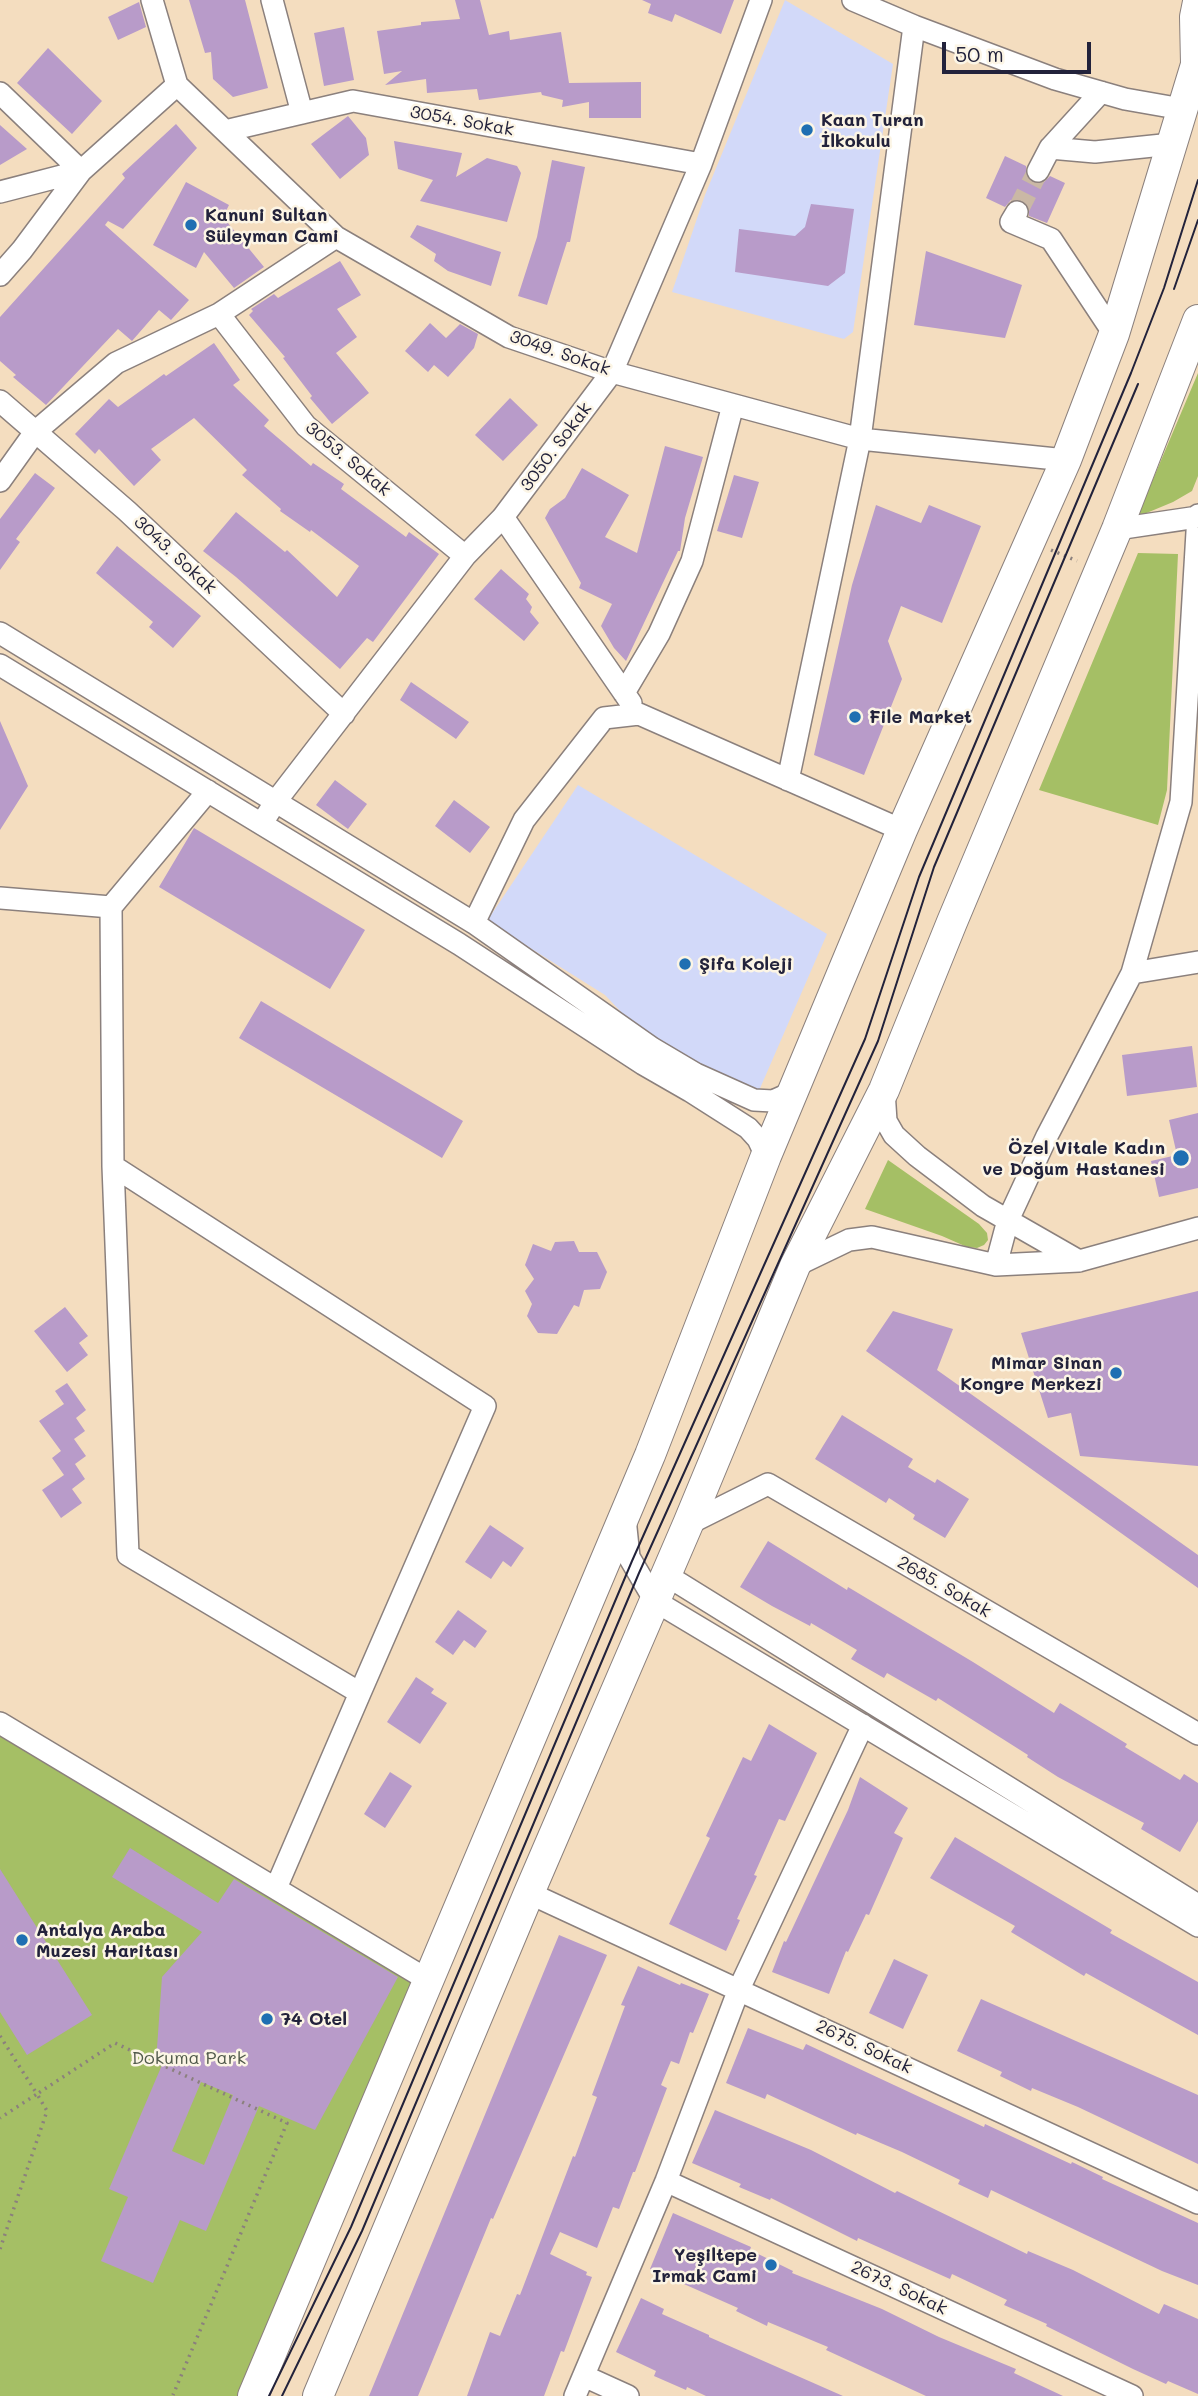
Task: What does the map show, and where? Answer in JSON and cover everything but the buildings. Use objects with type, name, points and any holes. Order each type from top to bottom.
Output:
[{"type":"highway","points":[[253,2396],[625,1516],[766,1156],[902,830],[1066,460],[1114,334],[1197,61],[1195,17],[1198,2]]},
{"type":"highway","points":[[318,2396],[795,1266],[884,1090],[1117,529],[1198,320]]},
{"type":"street","name":"3049. Sokak","points":[[152,0],[177,85],[336,237],[509,337],[612,372],[860,439],[1066,460]]},
{"type":"street","points":[[272,0],[302,114]]},
{"type":"street","name":"3050. Sokak","points":[[262,823],[276,801],[465,556],[503,517],[612,372],[701,163],[761,0]]},
{"type":"street","points":[[853,0],[1055,79],[1125,99],[1182,109]]},
{"type":"street","points":[[788,780],[860,439],[914,26]]},
{"type":"street","points":[[0,275],[81,171],[177,85]]},
{"type":"street","points":[[1038,171],[1050,148],[1101,92]]},
{"type":"street","points":[[0,93],[81,171]]},
{"type":"street","name":"3054. Sokak","points":[[225,131],[353,101],[701,163]]},
{"type":"street","points":[[1050,148],[1095,152],[1172,144]]},
{"type":"street","points":[[0,192],[81,171]]},
{"type":"street","points":[[1017,212],[1011,222],[1051,239],[1114,334]]},
{"type":"street","points":[[0,481],[35,432],[116,363],[219,314],[336,237]]},
{"type":"street","name":"3053. Sokak","points":[[219,314],[306,426],[465,556]]},
{"type":"street","name":"3043. Sokak","points":[[0,401],[127,511],[344,714]]},
{"type":"street","points":[[624,693],[659,634],[692,561],[733,405]]},
{"type":"street","points":[[996,1265],[1008,1220],[1047,1136],[1132,973],[1189,800],[1198,516],[1117,529]]},
{"type":"street","points":[[503,517],[639,715]]},
{"type":"street","points":[[0,634],[474,923],[652,1048],[748,1128],[758,1139],[766,1156]]},
{"type":"street","points":[[0,665],[459,944],[632,1056],[693,1082],[754,1100],[773,1101],[793,1092]]},
{"type":"street","points":[[474,923],[524,820],[604,718],[639,715],[902,830]]},
{"type":"street","points":[[208,791],[111,907],[113,1166],[128,1555],[360,1693]]},
{"type":"street","points":[[0,898],[111,907]]},
{"type":"street","points":[[1132,973],[1198,962]]},
{"type":"street","points":[[884,1090],[886,1121],[894,1135],[917,1156],[983,1206],[1079,1261]]},
{"type":"street","points":[[113,1166],[485,1406],[276,1888]]},
{"type":"street","points":[[795,1266],[849,1240],[872,1237],[996,1265],[1079,1261],[1198,1228]]},
{"type":"street","name":"2685. Sokak","points":[[688,1524],[768,1484],[1198,1734]]},
{"type":"street","points":[[625,1516],[629,1557],[661,1588],[863,1725],[1198,1926]]},
{"type":"street","points":[[661,1588],[1198,1905]]},
{"type":"street","points":[[0,1723],[428,1980]]},
{"type":"street","points":[[575,2396],[666,2181],[739,1989],[863,1725]]},
{"type":"street","name":"2675. Sokak","points":[[529,1893],[1198,2203]]},
{"type":"street","name":"2673. Sokak","points":[[666,2181],[1132,2396]]},
{"type":"street","points":[[584,2376],[628,2396]]},
{"type":"path","points":[[1030,541],[1100,570]]},
{"type":"path","points":[[0,2036],[47,2111],[0,2249]]},
{"type":"path","points":[[0,2118],[115,2043],[287,2123],[173,2395]]},
{"type":"shaded area","name":"Kaan Turan İlkokulu","points":[[785,0],[893,64],[853,332],[844,339],[672,292],[705,195]]},
{"type":"shaded area","name":"Şifa Koleji","points":[[578,785],[827,934],[758,1093],[640,1032],[605,995],[487,921]]},
{"type":"green space","points":[[1198,373],[1198,476],[1192,491],[1137,517]]},
{"type":"green space","points":[[1138,553],[1178,554],[1167,790],[1158,825],[1039,790]]},
{"type":"green space","points":[[888,1160],[979,1224],[987,1233],[988,1240],[984,1245],[977,1248],[967,1247],[865,1209]]},
{"type":"green space","name":"Dokuma Park","points":[[0,1723],[428,1980],[249,2396],[0,2396]]},
{"type":"tunnel","points":[[1017,212],[1038,171]]},
{"type":"tram line","points":[[269,2396],[351,2227],[632,1561],[865,1039],[919,877],[1131,373],[1164,288],[1198,180]]},
{"type":"tram line","points":[[1174,289],[1198,220]]},
{"type":"tram line","points":[[282,2396],[362,2231],[639,1573],[878,1041],[934,867],[1138,384]]},
{"type":"place","name":"Kaan Turan İlkokulu","points":[[807,130]]},
{"type":"place","name":"Kanuni Sultan Süleyman Cami","points":[[191,225]]},
{"type":"place","name":"File Market","points":[[855,717]]},
{"type":"place","name":"Şifa Koleji","points":[[685,964]]},
{"type":"place","name":"Özel Vitale Kadın ve Doğum Hastanesi","points":[[1181,1158]]},
{"type":"place","name":"Mimar Sinan Kongre Merkezi","points":[[1116,1373]]},
{"type":"place","name":"Antalya Araba Muzesi Haritası","points":[[22,1940]]},
{"type":"place","name":"74 Otel","points":[[267,2019]]},
{"type":"place","name":"Yeşiltepe Irmak Cami","points":[[771,2265]]}]
